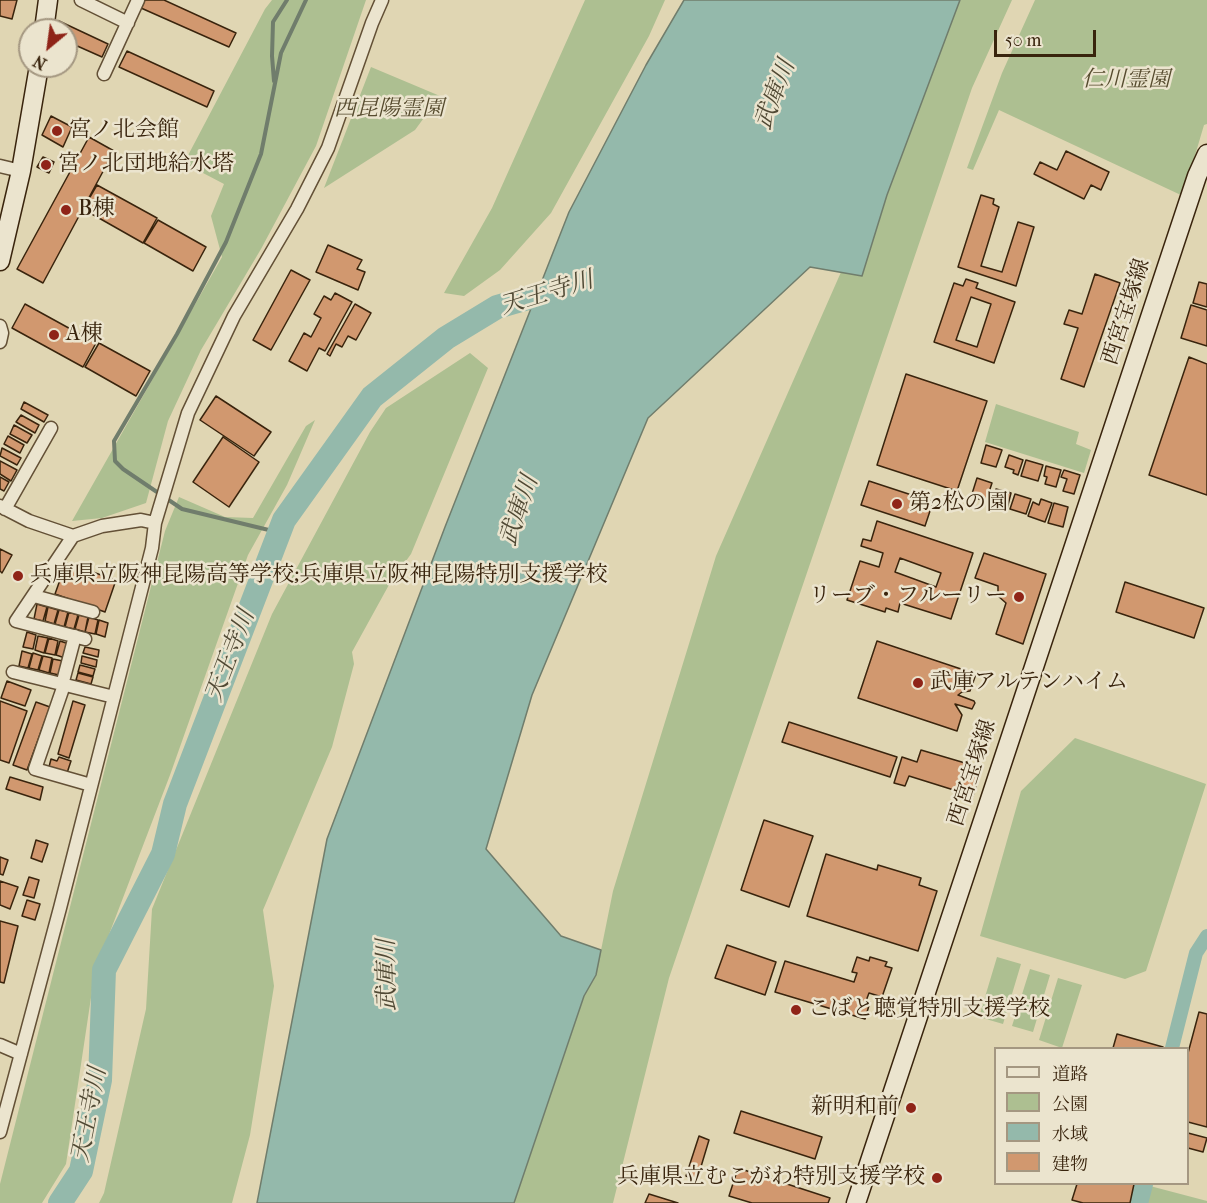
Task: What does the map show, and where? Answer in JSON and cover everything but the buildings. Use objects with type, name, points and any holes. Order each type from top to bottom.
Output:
[{"type":"main road","points":[[46,18],[48,0]]},
{"type":"main road","points":[[0,261],[21,171],[37,78]]},
{"type":"main road","name":"西宮宝塚線","points":[[856,1203],[1197,176],[1207,154]]},
{"type":"street","points":[[81,0],[128,23]]},
{"type":"street","points":[[104,74],[138,0]]},
{"type":"street","points":[[0,1132],[152,548],[155,523],[188,413],[234,316],[297,209],[328,148],[382,0]]},
{"type":"street","points":[[0,166],[21,171]]},
{"type":"street","points":[[0,326],[3,333],[0,342]]},
{"type":"street","points":[[51,428],[2,507],[29,521],[73,536],[102,526],[141,520],[155,523]]},
{"type":"street","points":[[73,536],[16,621],[80,637],[63,685],[59,712],[46,751],[35,769],[91,785]]},
{"type":"street","points":[[34,596],[93,612]]},
{"type":"street","points":[[13,672],[114,697]]},
{"type":"street","points":[[0,1045],[21,1054]]},
{"type":"green space","points":[[272,0],[366,0],[316,146],[261,249],[201,350],[168,421],[146,503],[102,518],[72,521],[222,257],[211,216],[224,184],[184,163],[265,9]]},
{"type":"green space","points":[[585,0],[665,0],[649,36],[551,213],[500,270],[464,296],[444,293],[492,208]]},
{"type":"green space","points":[[939,0],[1012,0],[972,88],[669,978],[613,1203],[514,1203],[584,996],[596,975],[613,891],[716,556],[845,263]]},
{"type":"green space","name":"仁川霊園","points":[[1035,0],[1207,0],[1207,124],[1204,125],[1183,196],[999,110],[973,170],[967,168],[1002,73]]},
{"type":"green space","name":"西昆陽霊園","points":[[371,67],[440,96],[415,130],[324,188]]},
{"type":"green space","points":[[470,353],[488,368],[411,554],[390,583],[352,652],[354,664],[332,747],[263,910],[274,986],[250,1135],[232,1203],[99,1203],[104,1193],[146,1009],[152,909],[272,614],[370,432],[386,408]]},
{"type":"green space","points":[[996,404],[1079,432],[1076,444],[1091,450],[1084,473],[985,442]]},
{"type":"green space","points":[[315,420],[287,485],[248,555],[170,775],[95,971],[66,1164],[42,1203],[0,1203],[0,1184],[165,531],[179,497],[225,517],[253,518],[306,426]]},
{"type":"green space","points":[[1075,738],[1206,784],[1146,971],[1125,979],[980,936],[1021,791]]},
{"type":"green space","points":[[997,957],[1021,964],[1003,1024],[979,1017]]},
{"type":"green space","points":[[1030,969],[1050,975],[1033,1032],[1012,1026]]},
{"type":"green space","points":[[1058,978],[1082,985],[1062,1047],[1039,1040]]},
{"type":"green space","points":[[1150,1186],[1207,1201],[1207,1203],[1147,1203]]},
{"type":"water","name":"武庫川","points":[[684,0],[960,0],[887,195],[862,276],[810,267],[648,418],[532,695],[486,849],[561,936],[601,950],[596,975],[584,996],[514,1203],[257,1203],[327,839],[445,527],[569,212],[646,65]]},
{"type":"waterway","points":[[274,81],[273,22],[287,0]]},
{"type":"waterway","points":[[277,532],[182,509],[123,469],[115,461],[114,441],[177,334],[226,242],[261,154],[281,53],[306,0]]},
{"type":"waterway","name":"天王寺川","points":[[60,1203],[81,1171],[100,1080],[104,970],[163,854],[175,804],[284,520],[372,397],[446,338],[497,307],[566,287]]},
{"type":"waterway","points":[[1172,1047],[1196,953],[1207,936]]},
{"type":"waterway","points":[[1136,1203],[1141,1185]]},
{"type":"place","name":"宮ノ北会館","points":[[57,131]]},
{"type":"place","name":"宮ノ北団地給水塔","points":[[46,165]]},
{"type":"place","name":"B棟","points":[[66,210]]},
{"type":"place","name":"A棟","points":[[54,335]]},
{"type":"place","name":"第2松の園","points":[[897,504]]},
{"type":"place","name":"兵庫県立阪神昆陽高等学校;兵庫県立阪神昆陽特別支援学校","points":[[18,576]]},
{"type":"place","name":"リーブ・フルーリー","points":[[1019,597]]},
{"type":"place","name":"武庫アルテンハイム","points":[[918,683]]},
{"type":"place","name":"こばと聴覚特別支援学校","points":[[796,1010]]},
{"type":"place","name":"新明和前","points":[[911,1108]]},
{"type":"place","name":"兵庫県立むこがわ特別支援学校","points":[[937,1178]]}]
